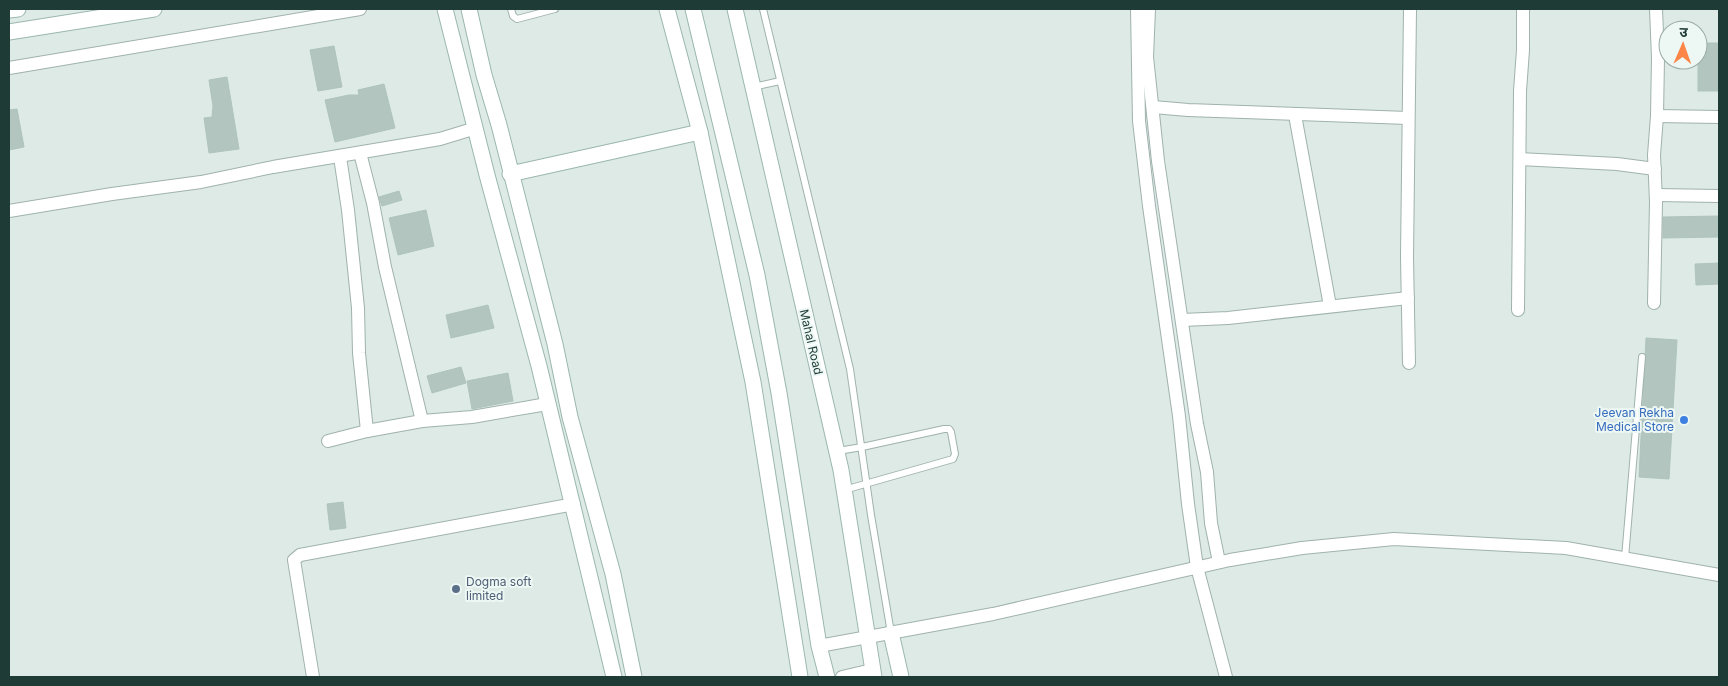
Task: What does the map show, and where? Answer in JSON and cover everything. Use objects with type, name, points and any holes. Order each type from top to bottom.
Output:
[{"type":"main road","points":[[9,10],[18,9]]},
{"type":"main road","points":[[9,32],[154,9]]},
{"type":"main road","points":[[445,9],[574,504],[614,677]]},
{"type":"main road","points":[[469,9],[484,75],[555,344],[570,418],[613,574],[634,677]]},
{"type":"main road","points":[[667,9],[700,132],[753,382],[800,677]]},
{"type":"main road","points":[[693,9],[749,244],[779,393],[819,646],[827,677]]},
{"type":"main road","name":"Mahal Road","points":[[736,9],[837,451],[873,674]]},
{"type":"main road","points":[[510,174],[700,132]]},
{"type":"main road","points":[[725,249],[749,244]]},
{"type":"main road","points":[[891,633],[901,677]]},
{"type":"street","points":[[9,68],[360,9]]},
{"type":"street","points":[[1138,9],[1139,121],[1197,567],[1226,677]]},
{"type":"street","points":[[1149,9],[1147,58],[1158,161],[1197,424],[1207,472],[1211,523],[1219,562]]},
{"type":"street","points":[[1409,363],[1408,118],[1410,9]]},
{"type":"street","points":[[1518,310],[1520,91],[1523,9]]},
{"type":"street","points":[[1654,304],[1658,58],[1656,9]]},
{"type":"street","points":[[1153,107],[1408,118]]},
{"type":"street","points":[[1295,114],[1330,306]]},
{"type":"street","points":[[1657,116],[1719,117]]},
{"type":"street","points":[[9,211],[200,182],[273,167],[440,139],[476,128]]},
{"type":"street","points":[[360,153],[422,421]]},
{"type":"street","points":[[340,157],[348,210],[358,308],[359,353],[367,431]]},
{"type":"street","points":[[1520,159],[1617,164],[1655,169]]},
{"type":"street","points":[[1656,195],[1719,196]]},
{"type":"street","points":[[1182,320],[1228,318],[1408,298]]},
{"type":"street","points":[[328,441],[367,431],[422,421],[472,417],[547,404]]},
{"type":"street","points":[[310,676],[294,560],[300,555],[574,504]]},
{"type":"street","points":[[819,646],[993,614],[1219,562],[1302,548],[1394,539],[1566,548],[1719,574]]},
{"type":"street","points":[[842,677],[873,674]]},
{"type":"lane","points":[[511,9],[513,16],[518,18],[556,9]]},
{"type":"lane","points":[[763,9],[850,369],[891,633]]},
{"type":"lane","points":[[753,88],[780,81]]},
{"type":"lane","points":[[1625,558],[1642,357]]},
{"type":"lane","points":[[837,451],[862,448],[944,429],[949,429],[951,432],[953,459],[844,490]]},
{"type":"building","points":[[1708,43],[1719,43],[1719,91],[1698,91],[1698,70],[1708,70]]},
{"type":"building","points":[[334,46],[342,87],[318,91],[310,50]]},
{"type":"building","points":[[227,77],[239,149],[209,153],[204,118],[212,117],[213,106],[209,80]]},
{"type":"building","points":[[384,84],[395,128],[335,142],[325,100],[359,95],[358,90]]},
{"type":"building","points":[[17,109],[24,147],[9,150],[9,110]]},
{"type":"building","points":[[399,191],[402,200],[382,206],[379,197]]},
{"type":"building","points":[[426,210],[434,246],[398,255],[389,218]]},
{"type":"building","points":[[1719,216],[1719,237],[1663,238],[1663,217]]},
{"type":"building","points":[[1719,263],[1719,284],[1696,285],[1695,264]]},
{"type":"building","points":[[488,305],[494,328],[451,338],[446,315]]},
{"type":"building","points":[[1646,338],[1677,340],[1669,479],[1639,477]]},
{"type":"building","points":[[461,367],[466,383],[432,393],[427,376]]},
{"type":"building","points":[[508,373],[513,401],[472,409],[467,381]]},
{"type":"building","points":[[343,502],[346,528],[330,530],[327,504]]},
{"type":"place","name":"Jeevan Rekha Medical Store","points":[[1684,420]]},
{"type":"place","name":"Dogma soft limited","points":[[456,589]]}]
